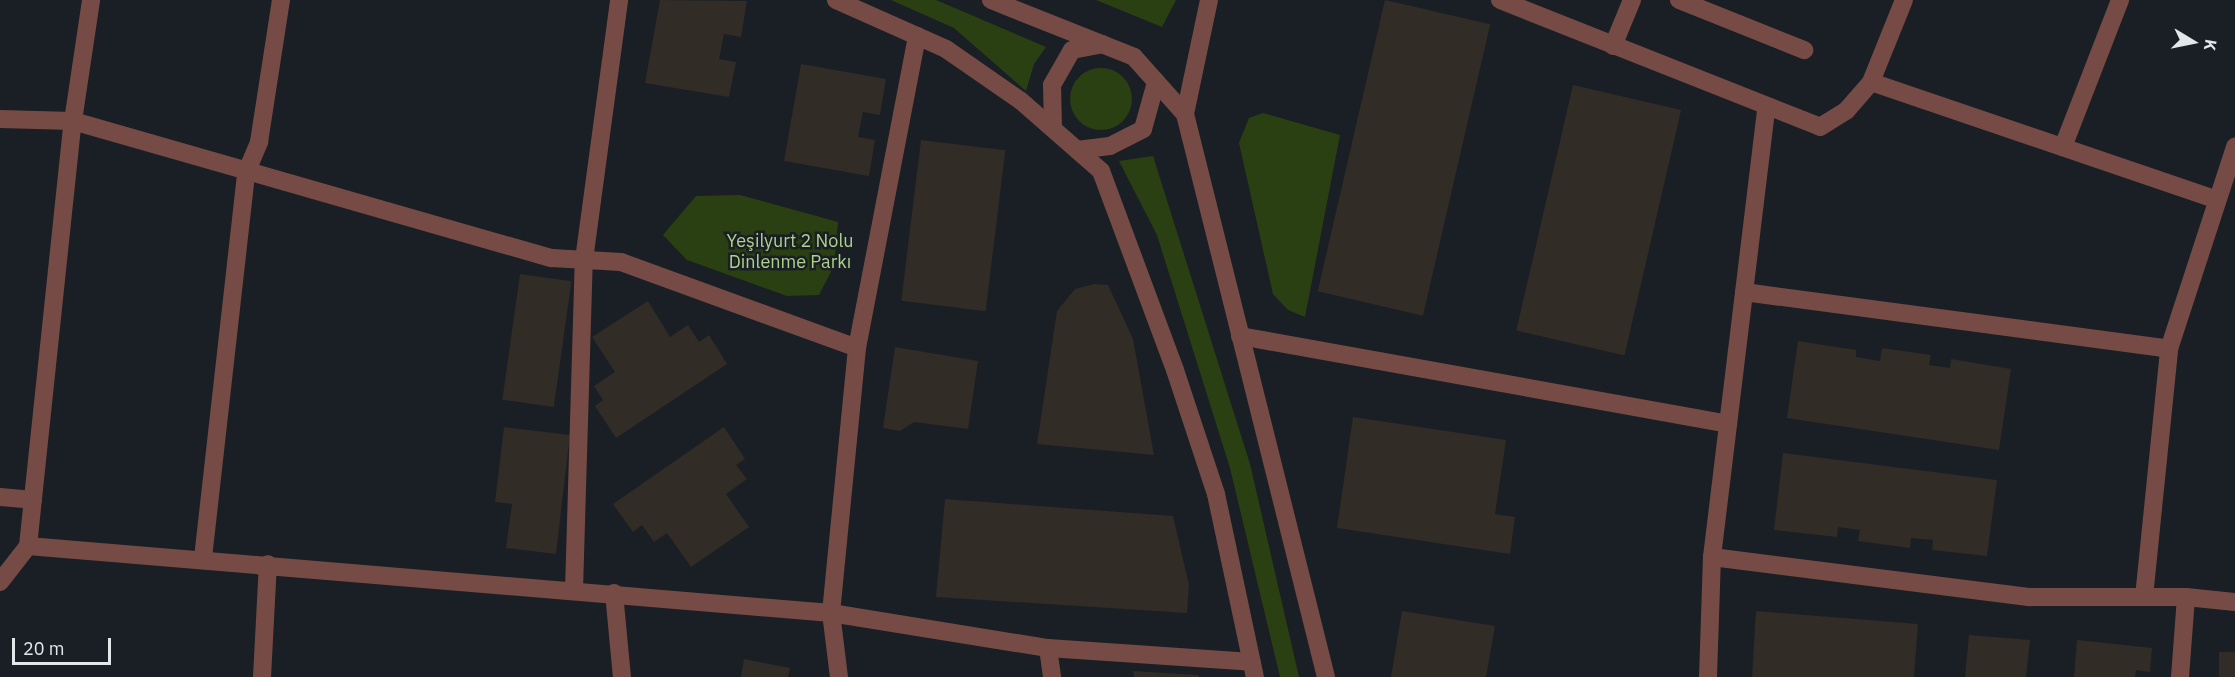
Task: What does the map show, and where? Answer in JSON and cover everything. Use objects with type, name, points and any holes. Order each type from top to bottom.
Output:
[{"type":"street","points":[[0,582],[28,546],[73,121],[91,0]]},
{"type":"street","points":[[203,558],[246,172],[259,142],[281,0]]},
{"type":"street","points":[[574,590],[584,260],[619,0]]},
{"type":"street","points":[[28,546],[203,558],[831,612],[1048,648],[1254,669],[1216,494],[1175,370],[1101,171],[1021,101],[946,49],[836,0]]},
{"type":"street","points":[[993,0],[1134,57],[1185,114]]},
{"type":"street","points":[[1209,0],[1185,114],[1326,677]]},
{"type":"street","points":[[1500,0],[1766,108],[1820,127],[1846,111],[1871,82],[1904,0]]},
{"type":"street","points":[[1613,46],[1632,0]]},
{"type":"street","points":[[1679,0],[1804,50]]},
{"type":"street","points":[[2063,147],[2120,0]]},
{"type":"street","points":[[839,677],[831,612],[857,348],[917,36]]},
{"type":"street","points":[[1053,128],[1052,86],[1072,50],[1102,44]]},
{"type":"street","points":[[1077,150],[1110,146],[1143,129],[1156,82]]},
{"type":"street","points":[[1871,82],[2215,199]]},
{"type":"street","points":[[1708,677],[1712,557],[1766,108]]},
{"type":"street","points":[[0,119],[73,121],[552,258],[621,262],[857,348]]},
{"type":"street","points":[[2144,597],[2169,349],[2215,199],[2235,147]]},
{"type":"street","points":[[1744,292],[2169,349]]},
{"type":"street","points":[[1240,336],[1728,424]]},
{"type":"street","points":[[0,497],[33,500]]},
{"type":"street","points":[[1712,557],[2030,597],[2186,597],[2235,602]]},
{"type":"street","points":[[262,677],[268,564]]},
{"type":"street","points":[[614,594],[622,677]]},
{"type":"street","points":[[2180,677],[2186,597]]},
{"type":"street","points":[[1048,648],[1052,677]]},
{"type":"green space","points":[[891,0],[936,0],[1046,47],[1034,64],[1026,91],[954,28]]},
{"type":"green space","points":[[1096,0],[1176,0],[1162,27]]},
{"type":"green space","points":[[1101,68],[1118,73],[1123,77],[1127,82],[1132,99],[1127,116],[1123,121],[1118,125],[1101,130],[1084,125],[1079,121],[1075,116],[1070,99],[1075,82],[1079,77],[1084,73]]},
{"type":"green space","points":[[1263,113],[1340,135],[1305,317],[1288,310],[1273,294],[1239,143],[1249,118]]},
{"type":"green space","points":[[1153,156],[1250,464],[1299,677],[1280,677],[1230,468],[1157,235],[1119,161]]},
{"type":"green space","name":"Yeşilyurt 2 Nolu Dinlenme Parkı","points":[[740,195],[838,222],[834,266],[819,295],[787,296],[687,260],[663,235],[696,196]]},
{"type":"building","points":[[660,0],[747,1],[741,37],[724,34],[719,59],[736,62],[729,97],[645,83]]},
{"type":"building","points":[[1385,0],[1490,24],[1423,316],[1318,291]]},
{"type":"building","points":[[801,64],[886,79],[880,115],[863,112],[858,137],[875,140],[869,176],[784,161]]},
{"type":"building","points":[[1573,85],[1681,110],[1624,356],[1516,331]]},
{"type":"building","points":[[921,140],[1005,150],[986,311],[901,301]]},
{"type":"building","points":[[520,274],[571,281],[554,407],[502,400]]},
{"type":"building","points":[[1094,284],[1108,285],[1133,339],[1154,455],[1037,444],[1057,311],[1075,289]]},
{"type":"building","points":[[648,301],[670,337],[688,325],[699,342],[709,335],[727,364],[616,438],[595,406],[603,400],[594,386],[615,372],[592,337]]},
{"type":"building","points":[[1798,341],[1856,350],[1856,357],[1880,361],[1882,348],[1931,355],[1929,365],[1950,368],[1951,359],[2011,369],[1999,450],[1787,418]]},
{"type":"building","points":[[895,347],[978,361],[968,429],[914,422],[900,431],[883,428]]},
{"type":"building","points":[[1353,417],[1506,440],[1495,514],[1515,517],[1510,554],[1337,528]]},
{"type":"building","points":[[504,427],[570,435],[556,554],[506,548],[512,504],[495,502]]},
{"type":"building","points":[[724,427],[745,459],[736,465],[747,479],[726,494],[749,527],[691,567],[667,533],[654,542],[642,525],[633,532],[613,504]]},
{"type":"building","points":[[1783,453],[1997,480],[1987,556],[1932,550],[1933,540],[1911,538],[1910,548],[1858,541],[1860,530],[1838,527],[1837,537],[1774,530]]},
{"type":"building","points":[[945,499],[1173,516],[1189,585],[1187,613],[936,597]]},
{"type":"building","points":[[1402,611],[1495,626],[1486,677],[1391,677]]},
{"type":"building","points":[[1756,611],[1918,624],[1914,677],[1752,677]]},
{"type":"building","points":[[1969,635],[2030,640],[2026,677],[1965,677]]},
{"type":"building","points":[[2077,640],[2152,648],[2150,672],[2136,670],[2135,677],[2074,677]]},
{"type":"building","points":[[2219,652],[2235,652],[2235,677],[2219,677]]},
{"type":"building","points":[[744,659],[790,668],[788,677],[741,677]]},
{"type":"building","points":[[1133,671],[1199,675],[1199,677],[1134,677]]}]
